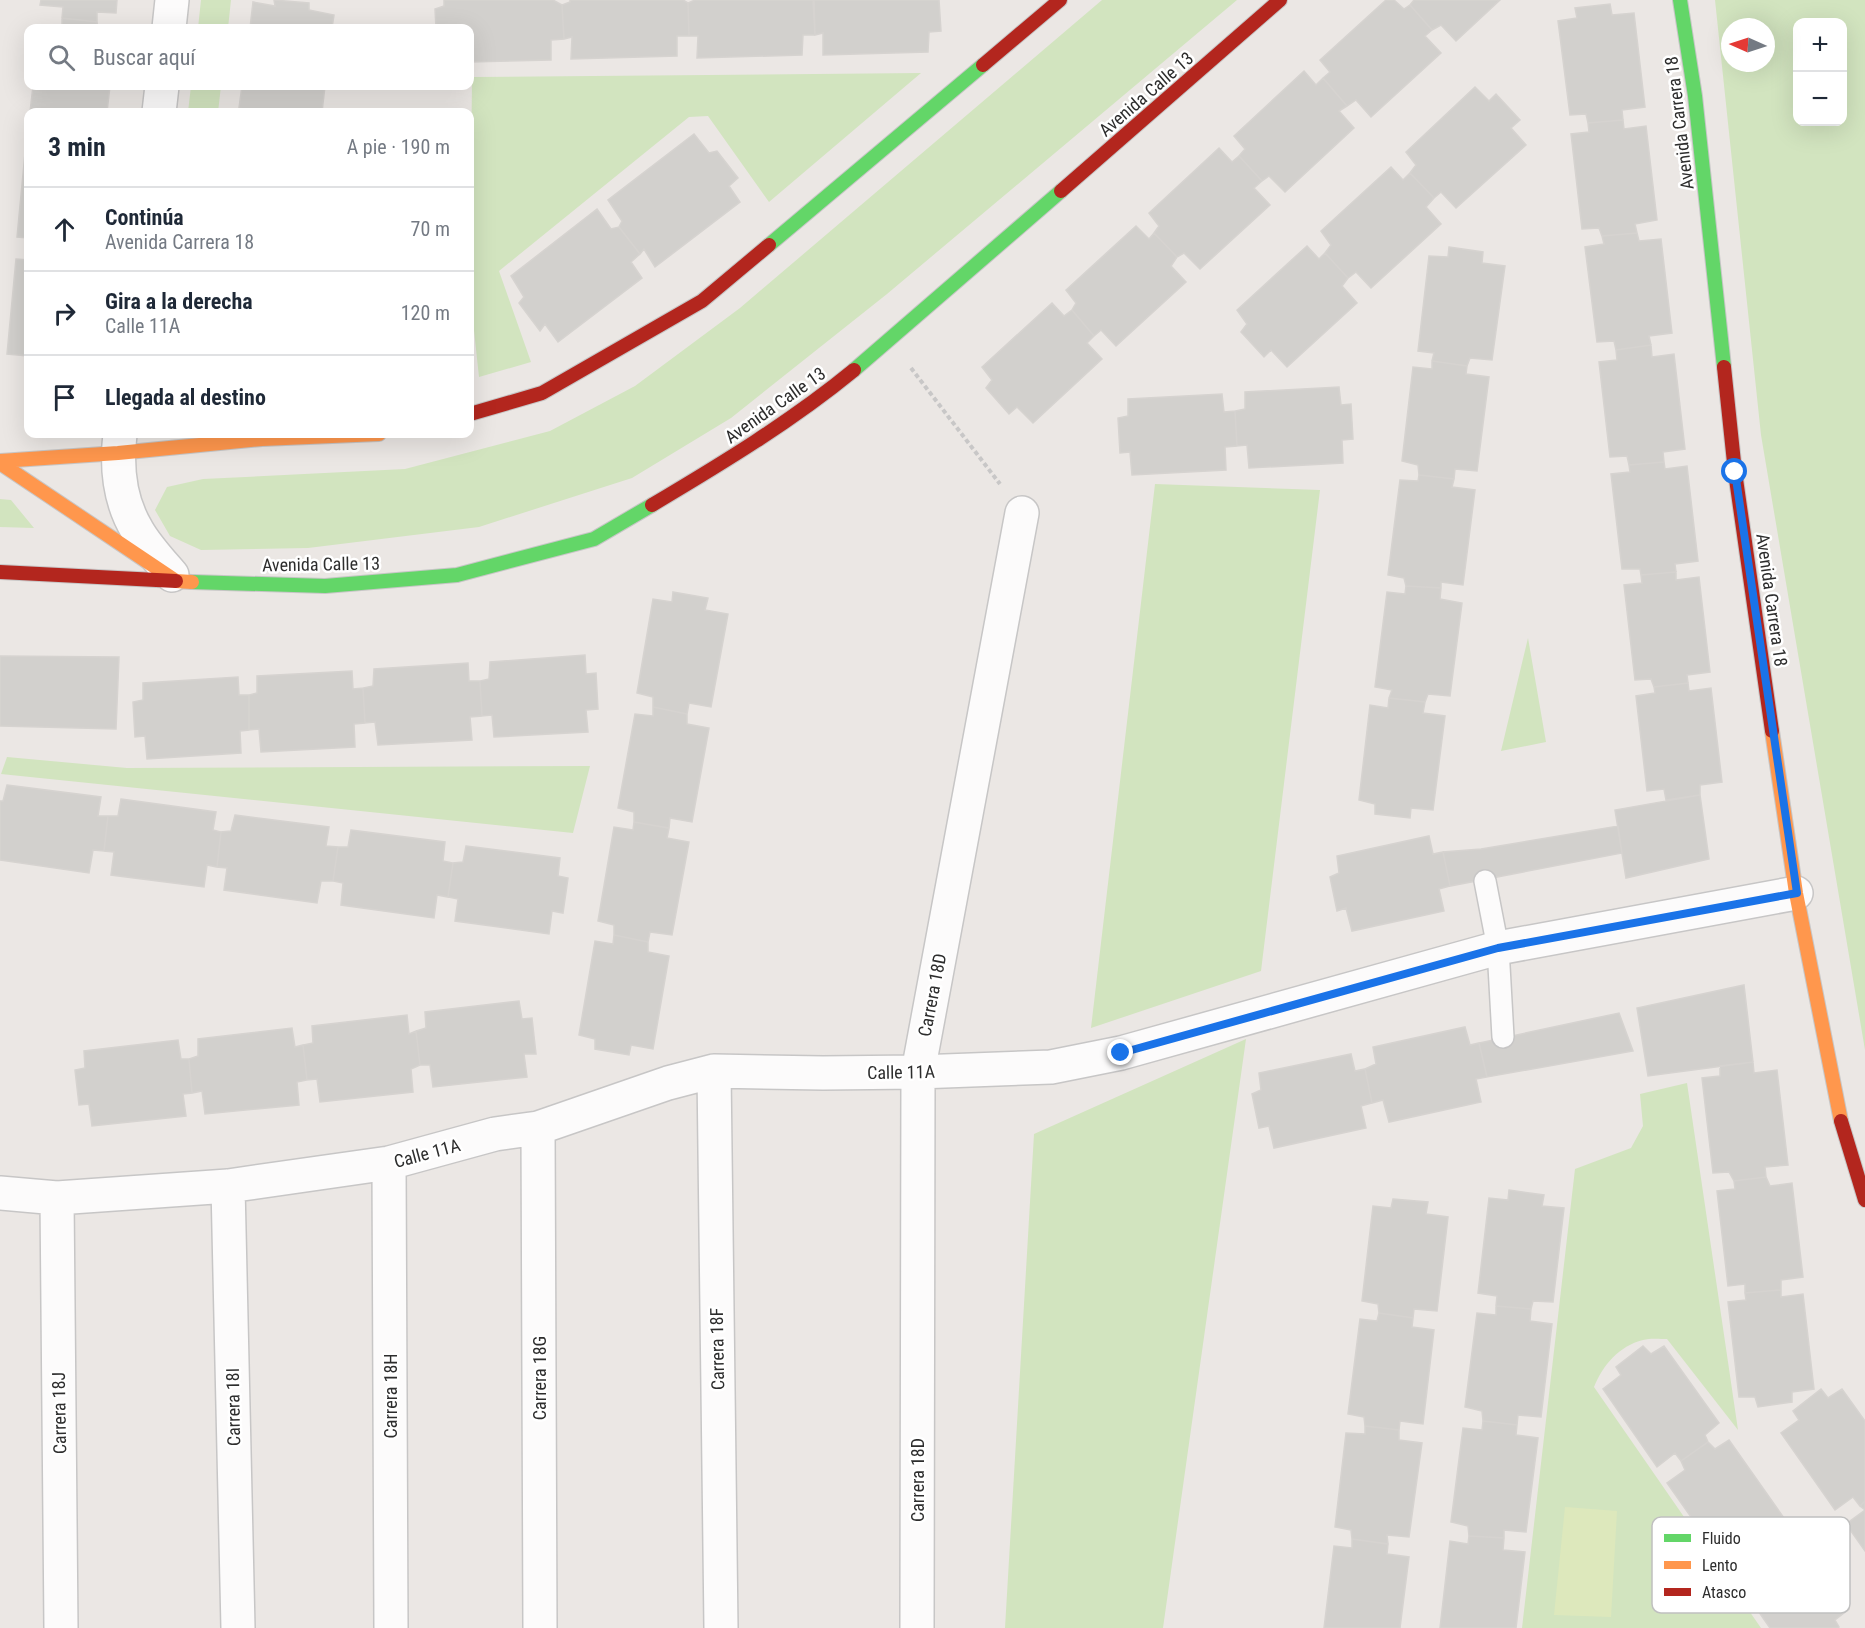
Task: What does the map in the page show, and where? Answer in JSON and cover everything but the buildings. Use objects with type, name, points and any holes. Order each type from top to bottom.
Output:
[{"type":"street","points":[[169,24],[172,0]]},
{"type":"street","points":[[474,413],[542,393],[702,301],[1060,0]]},
{"type":"street","name":"Avenida Calle 13","points":[[0,572],[325,586],[457,575],[594,539],[726,460],[837,384],[1280,0]]},
{"type":"street","name":"Avenida Carrera 18","points":[[1680,0],[1695,96],[1735,472],[1797,893],[1842,1125],[1865,1200]]},
{"type":"street","points":[[159,108],[162,90]]},
{"type":"street","points":[[0,462],[119,443],[285,438]]},
{"type":"street","points":[[119,443],[120,490],[137,530],[176,581]]},
{"type":"street","points":[[0,462],[176,581]]},
{"type":"street","name":"Carrera 18D","points":[[917,1628],[918,1072],[1022,513]]},
{"type":"street","name":"Calle 11A","points":[[0,1193],[57,1198],[228,1186],[389,1163],[495,1134],[538,1128],[668,1083],[714,1071],[918,1072],[1051,1067],[1121,1053],[1498,948],[1797,893]]},
{"type":"street","name":"Carrera 18F","points":[[714,1071],[721,1628]]},
{"type":"street","name":"Carrera 18G","points":[[538,1128],[540,1628]]},
{"type":"street","name":"Carrera 18H","points":[[389,1163],[391,1628]]},
{"type":"street","name":"Carrera 18I","points":[[228,1186],[238,1628]]},
{"type":"street","name":"Carrera 18J","points":[[57,1198],[61,1628]]},
{"type":"lane","points":[[1485,881],[1498,948],[1503,1038]]},
{"type":"path","points":[[890,340],[1022,513]]},
{"type":"green space","points":[[201,0],[231,0],[228,24],[198,24]]},
{"type":"green space","points":[[1102,0],[1237,0],[887,294],[731,418],[632,478],[479,527],[308,548],[201,550],[170,536],[155,510],[167,487],[203,479],[405,469],[550,431],[635,386],[740,308]]},
{"type":"green space","points":[[1715,0],[1865,0],[1865,1050],[1761,435],[1723,72],[1775,72],[1775,18],[1721,18],[1721,57]]},
{"type":"green space","points":[[921,73],[769,202],[708,116],[689,117],[499,271],[531,362],[479,377],[474,330],[474,108],[472,108],[474,77]]},
{"type":"green space","points":[[191,90],[221,90],[218,108],[188,108]]},
{"type":"green space","points":[[1155,484],[1320,490],[1261,971],[1091,1028]]},
{"type":"green space","points":[[0,499],[11,500],[34,528],[0,527]]},
{"type":"green space","points":[[1528,638],[1546,742],[1501,751]]},
{"type":"green space","points":[[7,757],[127,768],[590,766],[573,833],[1,774]]},
{"type":"green space","points":[[1246,1039],[1163,1628],[1005,1628],[1034,1134]]},
{"type":"green space","points":[[1687,1083],[1738,1430],[1667,1339],[1646,1339],[1626,1347],[1607,1364],[1594,1387],[1684,1517],[1652,1517],[1652,1613],[1751,1613],[1761,1628],[1522,1628],[1575,1169],[1631,1148],[1643,1126],[1640,1094]]},
{"type":"green space","points":[[1565,1507],[1617,1511],[1611,1617],[1554,1615]]},
{"type":"traffic: fast","points":[[1680,0],[1695,96],[1724,367]]},
{"type":"traffic: fast","points":[[769,245],[983,65]]},
{"type":"traffic: fast","points":[[854,370],[1061,191]]},
{"type":"traffic: fast","points":[[192,582],[325,586],[457,575],[594,539],[652,505]]},
{"type":"traffic: slow","points":[[0,461],[285,438]]},
{"type":"traffic: slow","points":[[0,463],[176,581],[192,582]]},
{"type":"traffic: slow","points":[[1772,731],[1796,893],[1841,1121]]},
{"type":"traffic: jam","points":[[983,65],[1060,0]]},
{"type":"traffic: jam","points":[[1061,191],[1280,0]]},
{"type":"traffic: jam","points":[[474,413],[542,393],[702,301],[769,245]]},
{"type":"traffic: jam","points":[[1724,367],[1735,472],[1772,731]]},
{"type":"traffic: jam","points":[[652,505],[781,424],[854,370]]},
{"type":"traffic: jam","points":[[0,572],[176,581]]},
{"type":"traffic: jam","points":[[1841,1121],[1865,1200]]},
{"type":"route","points":[[1121,1053],[1498,948],[1797,893],[1735,472]]}]
